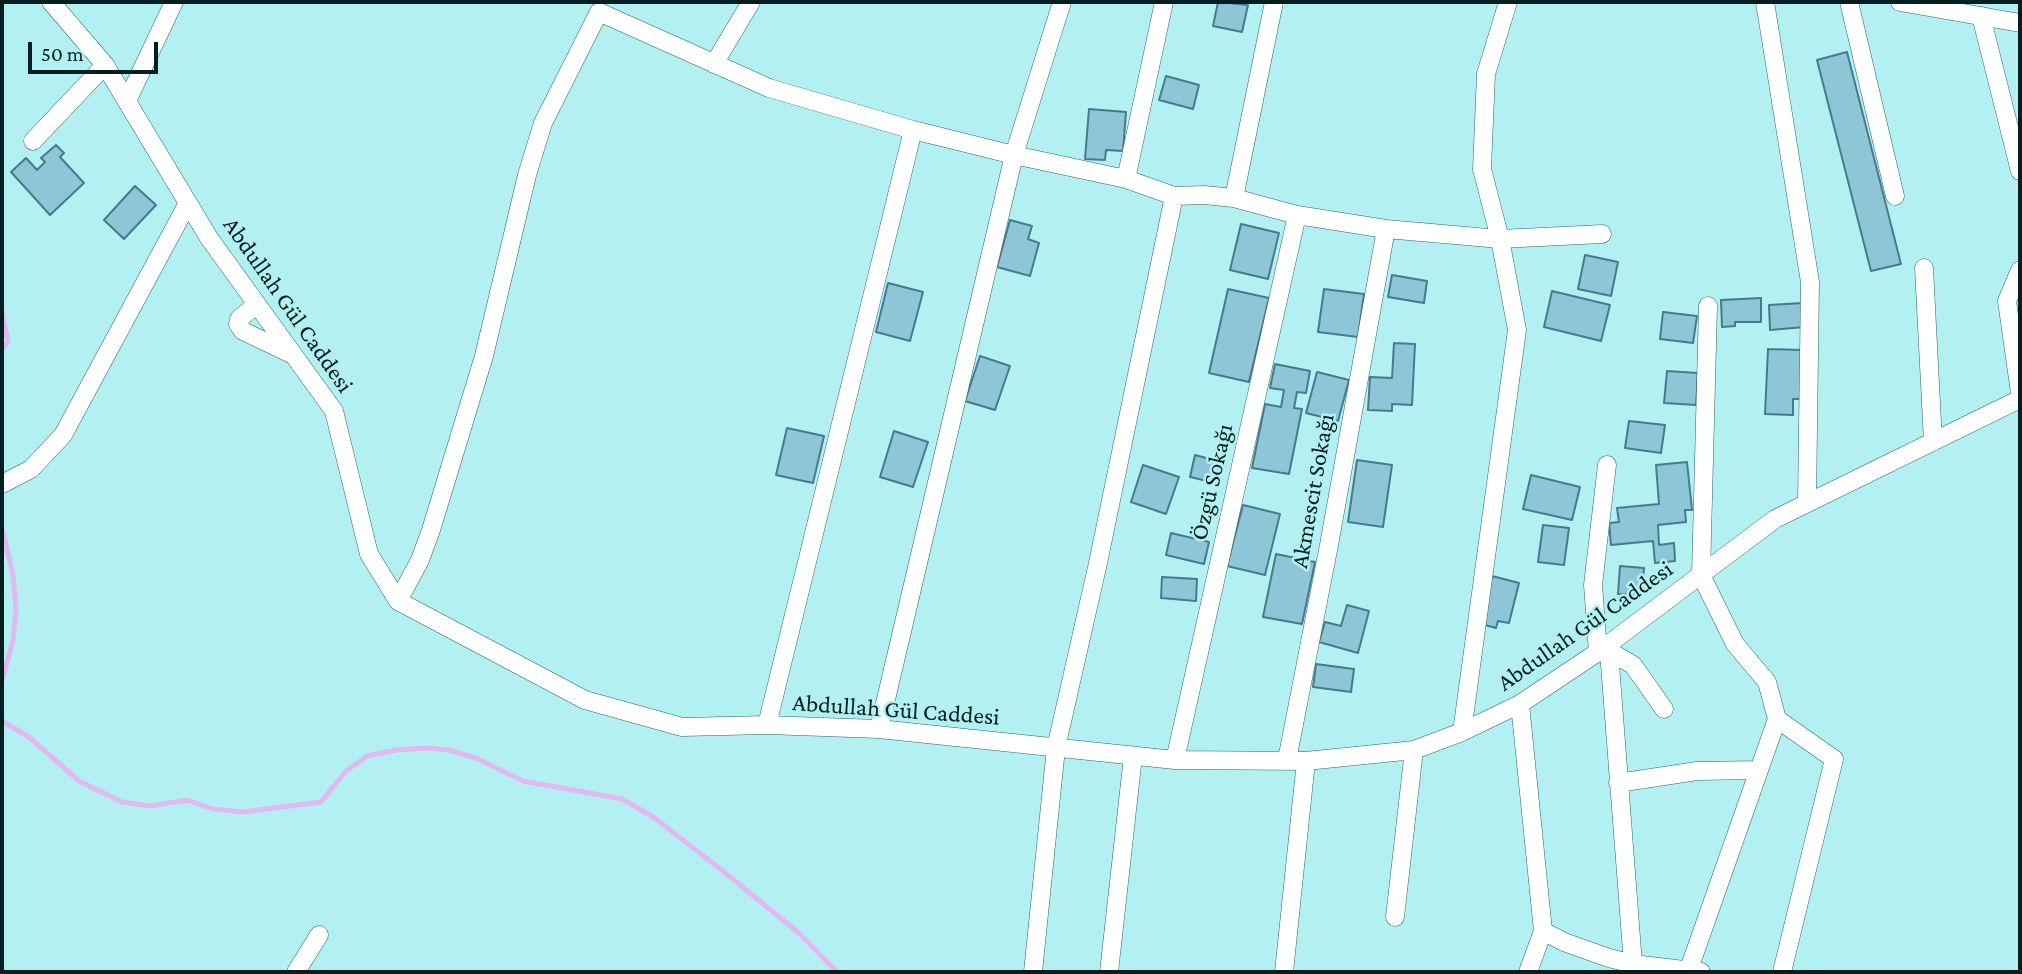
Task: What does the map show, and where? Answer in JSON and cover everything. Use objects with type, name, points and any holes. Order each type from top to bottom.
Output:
[{"type":"street","points":[[127,101],[174,2]]},
{"type":"street","points":[[714,64],[751,2]]},
{"type":"street","points":[[878,729],[1014,155],[1062,2]]},
{"type":"street","points":[[1126,179],[1164,2]]},
{"type":"street","points":[[1234,198],[1274,2]]},
{"type":"street","points":[[1462,732],[1517,330],[1500,239],[1482,169],[1486,74],[1508,2]]},
{"type":"street","points":[[1765,2],[1810,282],[1807,503]]},
{"type":"street","points":[[1849,2],[1895,197]]},
{"type":"street","points":[[1900,2],[1931,4],[2020,23]]},
{"type":"street","name":"Abdullah Gül Caddesi","points":[[54,3],[106,65],[209,238],[334,411],[369,554],[398,601],[585,699],[682,727],[766,725],[878,729],[1175,760],[1306,761],[1414,750],[1462,732],[1520,704],[1604,649],[1775,519],[2020,399]]},
{"type":"street","points":[[398,601],[420,560],[431,530],[484,356],[527,175],[543,123],[599,12],[769,88],[913,130],[1126,179],[1174,196],[1234,198],[1297,215],[1386,229],[1500,239],[1602,234]]},
{"type":"street","points":[[1981,16],[2020,171]]},
{"type":"street","points":[[33,141],[106,65]]},
{"type":"street","points":[[766,725],[913,130]]},
{"type":"street","points":[[1033,972],[1056,748],[1098,563],[1174,196]]},
{"type":"street","points":[[4,483],[31,470],[63,435],[188,203]]},
{"type":"street","name":"Özgü Sokağı","points":[[1175,760],[1297,215]]},
{"type":"street","name":"Akmescit Sokağı","points":[[1287,760],[1386,229]]},
{"type":"street","points":[[1924,268],[1933,442]]},
{"type":"street","points":[[2020,270],[2007,301],[2020,393]]},
{"type":"street","points":[[257,304],[239,319],[238,324],[243,331],[294,356]]},
{"type":"street","points":[[1543,931],[1631,968],[1695,971],[1777,719],[1767,682],[1735,643],[1701,575],[1708,306]]},
{"type":"street","points":[[1607,465],[1593,585],[1604,649],[1618,783],[1631,968]]},
{"type":"street","points":[[1604,649],[1633,665],[1664,709]]},
{"type":"street","points":[[1520,704],[1543,931],[1528,972]]},
{"type":"street","points":[[1777,719],[1834,759],[1782,972]]},
{"type":"street","points":[[1395,917],[1414,750]]},
{"type":"street","points":[[1110,972],[1133,756]]},
{"type":"street","points":[[1284,972],[1306,761]]},
{"type":"street","points":[[1618,783],[1697,771],[1759,770]]},
{"type":"street","points":[[296,972],[319,935]]},
{"type":"building","points":[[1218,2],[1248,5],[1242,32],[1213,26]]},
{"type":"building","points":[[1847,52],[1901,264],[1871,271],[1817,60]]},
{"type":"building","points":[[1166,76],[1199,85],[1193,109],[1159,100]]},
{"type":"building","points":[[1089,109],[1126,112],[1123,151],[1106,150],[1105,160],[1085,159]]},
{"type":"building","points":[[56,145],[64,153],[60,157],[84,183],[50,215],[11,172],[26,158],[37,170],[45,162],[41,158]]},
{"type":"building","points":[[135,186],[156,205],[124,239],[104,220]]},
{"type":"building","points":[[1010,220],[1032,226],[1028,239],[1039,243],[1030,276],[997,267]]},
{"type":"building","points":[[1241,224],[1279,233],[1268,279],[1230,270]]},
{"type":"building","points":[[1585,255],[1618,262],[1611,296],[1578,289]]},
{"type":"building","points":[[1392,275],[1427,281],[1424,303],[1388,297]]},
{"type":"building","points":[[888,283],[923,292],[910,341],[876,332]]},
{"type":"building","points":[[1228,289],[1269,298],[1249,382],[1209,373]]},
{"type":"building","points":[[1324,289],[1364,294],[1358,337],[1318,332]]},
{"type":"building","points":[[1552,291],[1610,305],[1601,341],[1544,327]]},
{"type":"building","points":[[1761,298],[1761,322],[1735,322],[1735,326],[1722,327],[1721,300]]},
{"type":"building","points":[[1803,303],[1805,327],[1770,330],[1769,305]]},
{"type":"building","points":[[1663,312],[1697,316],[1693,343],[1660,339]]},
{"type":"building","points":[[1394,343],[1415,344],[1412,405],[1392,404],[1392,411],[1368,410],[1370,377],[1392,378]]},
{"type":"building","points":[[1768,349],[1802,350],[1800,399],[1793,399],[1793,415],[1765,414]]},
{"type":"building","points":[[980,356],[1010,366],[995,410],[965,401]]},
{"type":"building","points":[[1275,364],[1310,371],[1306,393],[1297,392],[1294,408],[1302,409],[1289,474],[1252,468],[1265,404],[1281,407],[1284,390],[1270,388]]},
{"type":"building","points":[[1667,371],[1698,373],[1696,405],[1664,403]]},
{"type":"building","points":[[1317,372],[1349,380],[1338,421],[1306,413]]},
{"type":"building","points":[[1629,421],[1665,425],[1661,453],[1625,448]]},
{"type":"building","points":[[787,428],[824,436],[813,483],[776,475]]},
{"type":"building","points":[[894,431],[928,442],[913,487],[880,477]]},
{"type":"building","points":[[1195,455],[1221,462],[1216,483],[1190,477]]},
{"type":"building","points":[[1357,460],[1392,465],[1383,527],[1348,522]]},
{"type":"building","points":[[1687,462],[1692,510],[1685,510],[1686,522],[1658,525],[1659,545],[1674,543],[1675,561],[1655,563],[1653,541],[1611,545],[1609,523],[1619,522],[1617,508],[1659,504],[1656,465]]},
{"type":"building","points":[[1143,465],[1179,477],[1166,514],[1131,502]]},
{"type":"building","points":[[1531,475],[1580,487],[1572,520],[1523,509]]},
{"type":"building","points":[[1243,505],[1280,514],[1265,575],[1227,566]]},
{"type":"building","points":[[1543,525],[1569,528],[1564,565],[1538,562]]},
{"type":"building","points":[[1171,533],[1209,542],[1204,564],[1166,555]]},
{"type":"building","points":[[1276,554],[1315,562],[1302,624],[1263,617]]},
{"type":"building","points":[[1620,566],[1644,568],[1642,595],[1618,594]]},
{"type":"building","points":[[1492,576],[1519,583],[1509,623],[1498,621],[1496,628],[1481,624]]},
{"type":"building","points":[[1162,577],[1197,579],[1196,601],[1161,598]]},
{"type":"building","points":[[1347,605],[1369,611],[1358,653],[1319,642],[1325,622],[1341,626]]},
{"type":"building","points":[[1316,664],[1354,669],[1351,692],[1313,687]]},
{"type":"waterway","points":[[2,312],[8,342],[2,349]]},
{"type":"waterway","points":[[2,528],[13,574],[16,609],[13,641],[2,680]]},
{"type":"waterway","points":[[2,721],[29,737],[79,781],[122,802],[150,806],[187,800],[213,809],[243,812],[321,802],[346,771],[367,756],[396,750],[427,748],[449,750],[476,758],[523,781],[622,799],[652,816],[723,871],[800,934],[837,972]]}]
